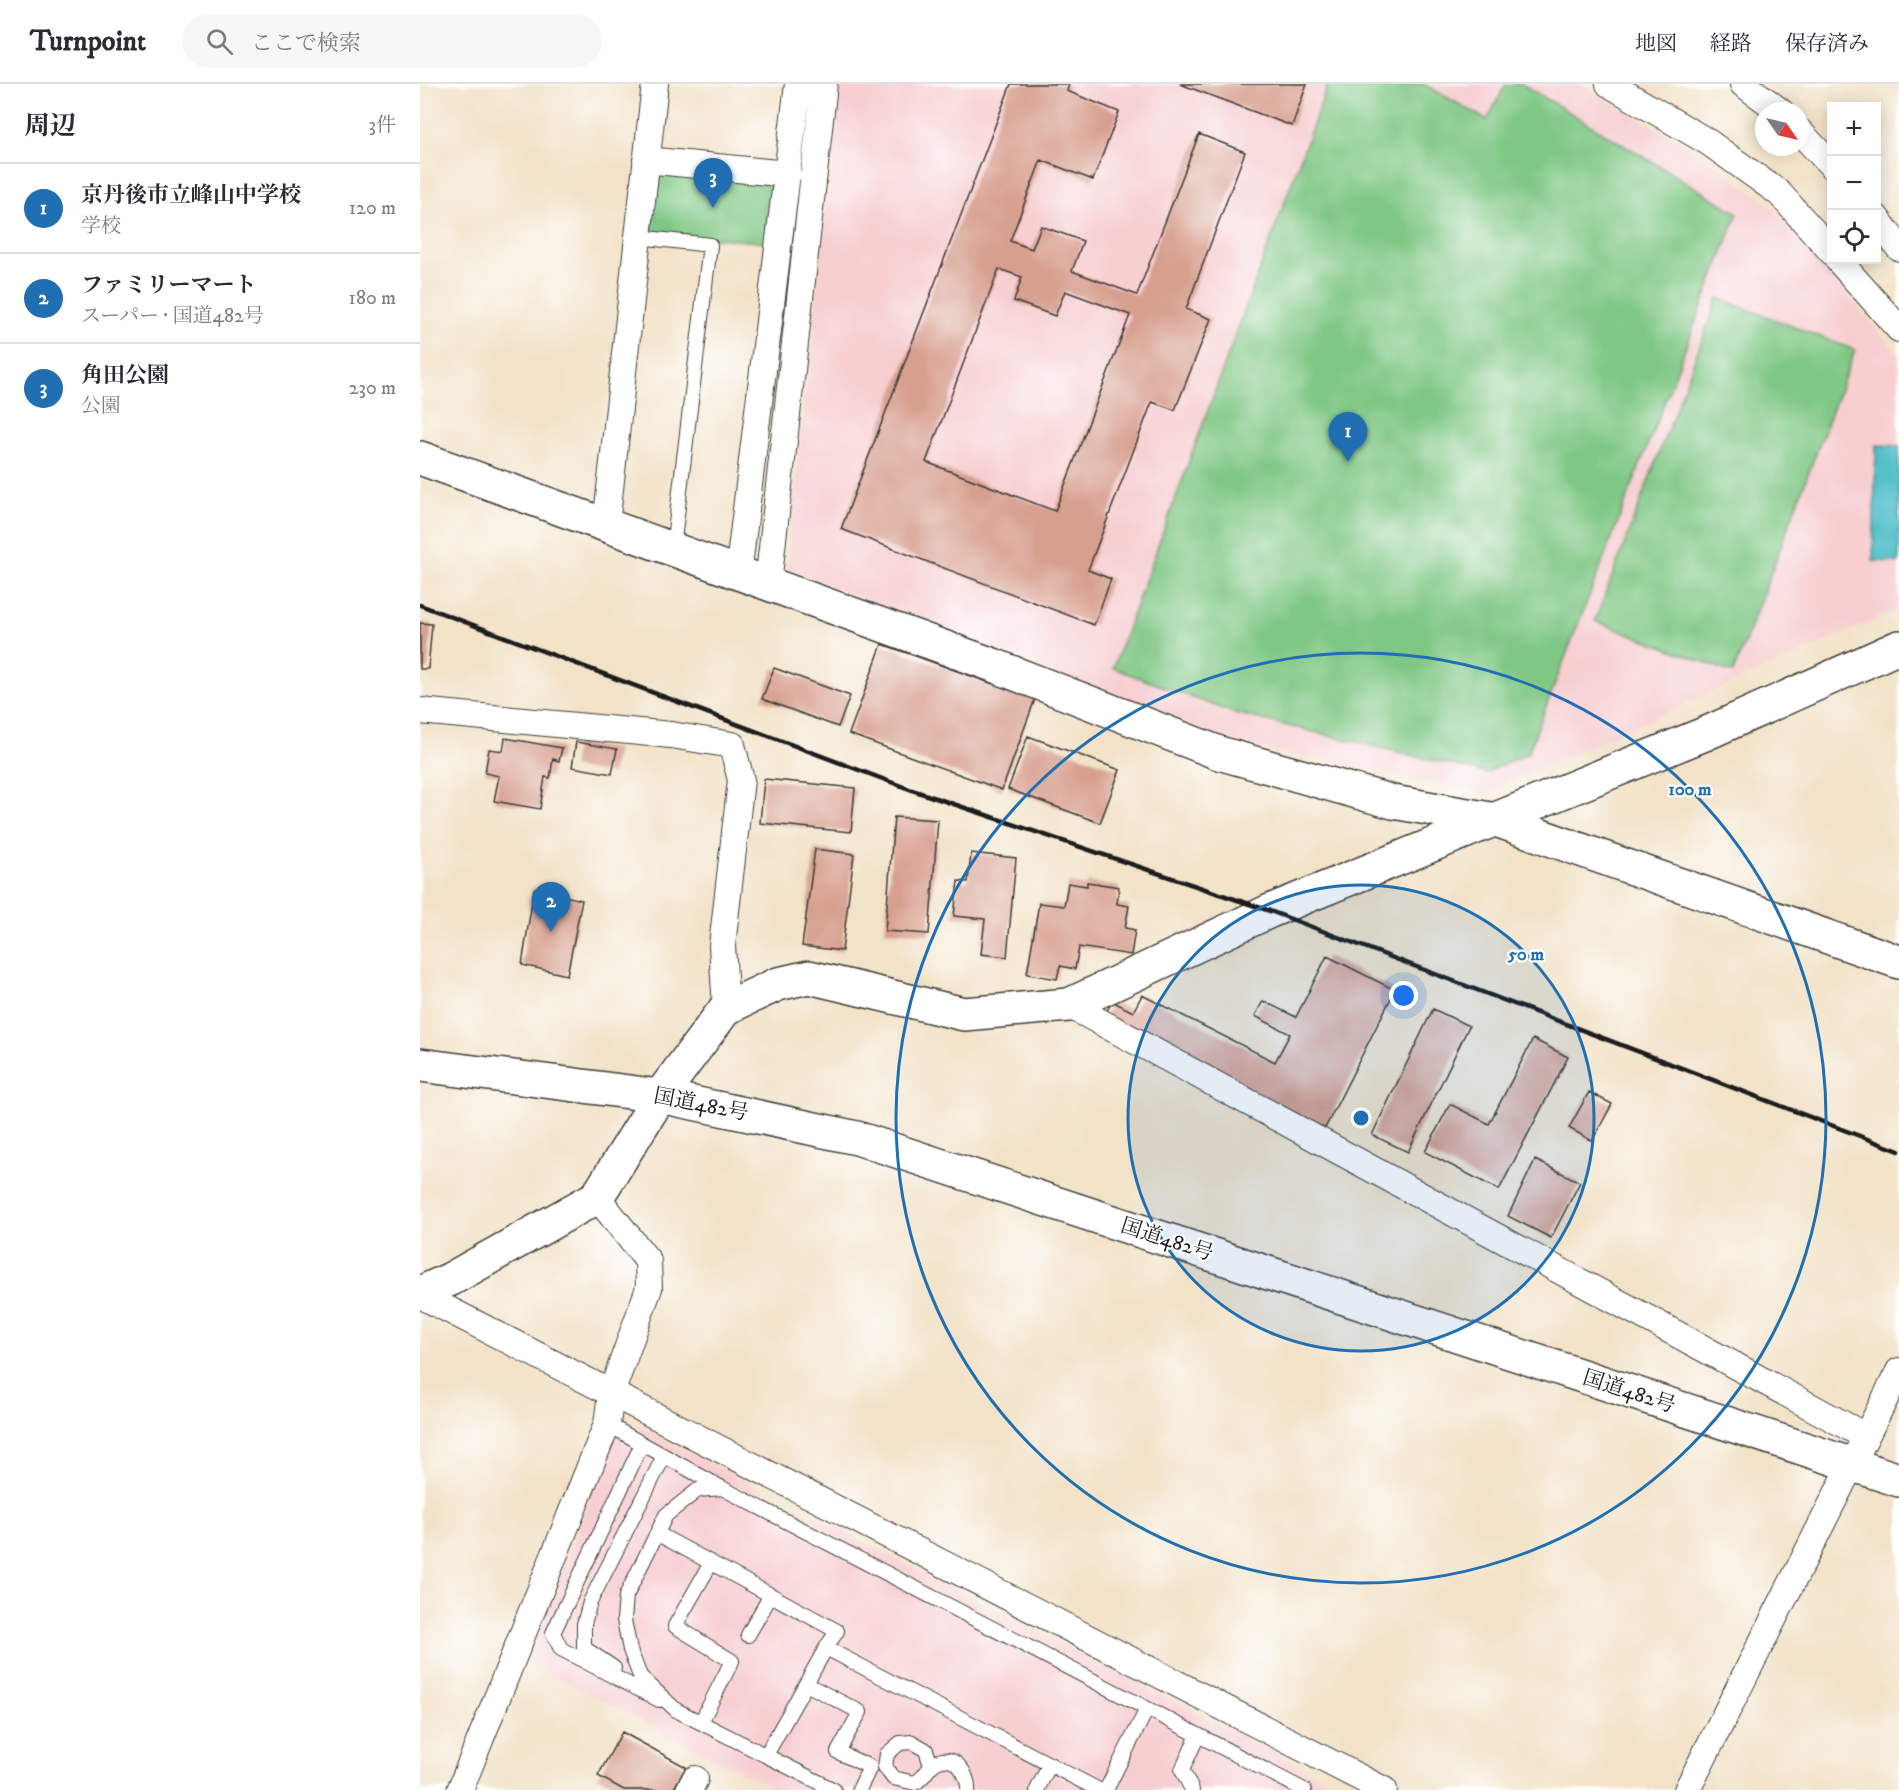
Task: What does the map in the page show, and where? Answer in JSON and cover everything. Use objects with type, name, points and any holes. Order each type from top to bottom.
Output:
[{"type":"main road","points":[[420,458],[993,665],[1219,753],[1393,802],[1496,820],[1899,962]]},
{"type":"main road","points":[[420,1294],[597,1197],[660,1096],[726,1008],[778,984],[809,977],[964,1014],[1069,1005],[1270,911],[1707,733],[1899,647]]},
{"type":"main road","name":"国道482号","points":[[420,1065],[660,1096],[857,1138],[1858,1450],[1899,1480]]},
{"type":"street","points":[[606,525],[655,84]]},
{"type":"street","points":[[753,579],[788,174],[798,84]]},
{"type":"street","points":[[753,579],[824,84]]},
{"type":"street","points":[[1609,84],[1708,142],[1779,193],[1827,246]]},
{"type":"street","points":[[1743,84],[1768,102]]},
{"type":"street","points":[[1809,142],[1827,161]]},
{"type":"street","points":[[646,160],[788,174]]},
{"type":"street","points":[[1881,224],[1899,248]]},
{"type":"street","points":[[1841,264],[1899,330]]},
{"type":"street","points":[[420,711],[671,735],[732,745],[741,780],[722,946],[726,1008]]},
{"type":"street","points":[[1069,1005],[1858,1450]]},
{"type":"street","points":[[460,1790],[608,1424],[611,1394],[649,1288],[648,1261],[597,1197]]},
{"type":"street","points":[[420,1294],[1381,1789]]},
{"type":"street","points":[[1687,1790],[1899,1371]]},
{"type":"lane","points":[[638,237],[710,245],[673,548]]},
{"type":"lane","points":[[608,1424],[722,1488],[1304,1790]]},
{"type":"lane","points":[[642,1444],[553,1633],[561,1649],[834,1790]]},
{"type":"lane","points":[[664,1456],[590,1602],[584,1624],[584,1648],[676,1710]]},
{"type":"lane","points":[[676,1710],[640,1676],[630,1650],[624,1620],[626,1596],[666,1515],[698,1490],[722,1488]]},
{"type":"lane","points":[[657,1534],[837,1631],[766,1755]]},
{"type":"lane","points":[[701,1722],[732,1661],[675,1626],[711,1563]]},
{"type":"lane","points":[[748,1635],[771,1595]]},
{"type":"lane","points":[[826,1648],[1100,1790]]},
{"type":"lane","points":[[806,1684],[860,1712],[838,1752],[870,1767],[859,1790]]},
{"type":"lane","points":[[1106,1790],[1148,1709]]},
{"type":"lane","points":[[1192,1790],[1182,1770],[1198,1735]]},
{"type":"lane","points":[[927,1778],[926,1750],[912,1742],[900,1743],[887,1754],[885,1767],[896,1785],[915,1783],[927,1778],[938,1761],[948,1760],[960,1766],[969,1779],[968,1790]]},
{"type":"lane","points":[[1037,1790],[1050,1764]]},
{"type":"shaded area","points":[[839,84],[1581,84],[1705,157],[1771,206],[1899,355],[1899,609],[1485,793],[1224,740],[786,569]]},
{"type":"shaded area","points":[[621,1417],[1347,1790],[776,1790],[528,1662]]},
{"type":"green space","points":[[1328,84],[1424,84],[1487,120],[1506,84],[1522,84],[1738,213],[1528,753],[1486,773],[1234,713],[1113,668]]},
{"type":"green space","points":[[655,173],[776,184],[769,243],[651,232]]},
{"type":"green space","points":[[1718,298],[1855,350],[1733,673],[1595,621]]},
{"type":"water","points":[[1876,445],[1899,446],[1899,562],[1873,561]]},
{"type":"building","points":[[1011,84],[1069,84],[1067,91],[1119,112],[1093,180],[1041,160],[1010,241],[1032,249],[1041,226],[1083,241],[1072,271],[1137,295],[1199,134],[1245,152],[1186,309],[1211,319],[1175,410],[1152,402],[1088,570],[1111,579],[1094,625],[841,529]],"holes":[[[999,269],[1022,277],[1014,301],[1055,316],[1065,291],[1130,315],[1055,511],[926,462]]]},
{"type":"building","points":[[1180,84],[1307,84],[1292,126]]},
{"type":"building","points":[[420,623],[432,624],[428,669],[420,669]]},
{"type":"building","points":[[882,644],[1035,699],[1002,790],[849,734]]},
{"type":"building","points":[[774,668],[850,696],[838,727],[762,699]]},
{"type":"building","points":[[1028,736],[1120,770],[1100,823],[1008,789]]},
{"type":"building","points":[[505,738],[562,748],[559,761],[553,759],[550,778],[545,777],[540,809],[494,801],[499,776],[485,773],[489,749],[503,751]]},
{"type":"building","points":[[576,742],[617,749],[612,774],[572,767]]},
{"type":"building","points":[[764,779],[855,788],[851,832],[760,823]]},
{"type":"building","points":[[894,817],[938,820],[929,934],[885,931]]},
{"type":"building","points":[[815,849],[854,854],[842,951],[802,946]]},
{"type":"building","points":[[971,853],[1016,858],[1007,957],[981,954],[985,919],[954,916],[958,881],[968,882]]},
{"type":"building","points":[[1087,882],[1119,887],[1117,904],[1129,906],[1125,928],[1135,930],[1131,955],[1079,947],[1075,969],[1060,966],[1057,979],[1027,974],[1039,903],[1064,906],[1068,883],[1087,886]]},
{"type":"building","points":[[534,889],[582,900],[567,975],[522,965]]},
{"type":"building","points":[[1327,956],[1395,990],[1320,1138],[1099,1027],[1112,1001],[1133,1012],[1142,995],[1275,1062],[1290,1034],[1255,1016],[1263,1001],[1296,1017]]},
{"type":"building","points":[[1433,1009],[1469,1026],[1408,1152],[1372,1135]]},
{"type":"building","points":[[1533,1039],[1568,1057],[1499,1190],[1425,1152],[1450,1104],[1489,1124]]},
{"type":"building","points":[[1589,1092],[1612,1104],[1592,1141],[1569,1128]]},
{"type":"building","points":[[1535,1160],[1580,1182],[1551,1238],[1508,1216]]},
{"type":"building","points":[[622,1732],[686,1767],[673,1790],[624,1790],[598,1776]]},
{"type":"railway","points":[[420,605],[912,790],[1270,911],[1899,1151]]},
{"type":"place","name":"角田公園","points":[[713,208]]},
{"type":"place","name":"京丹後市立峰山中学校","points":[[1348,462]]},
{"type":"place","name":"ファミリーマート","points":[[551,932]]}]
